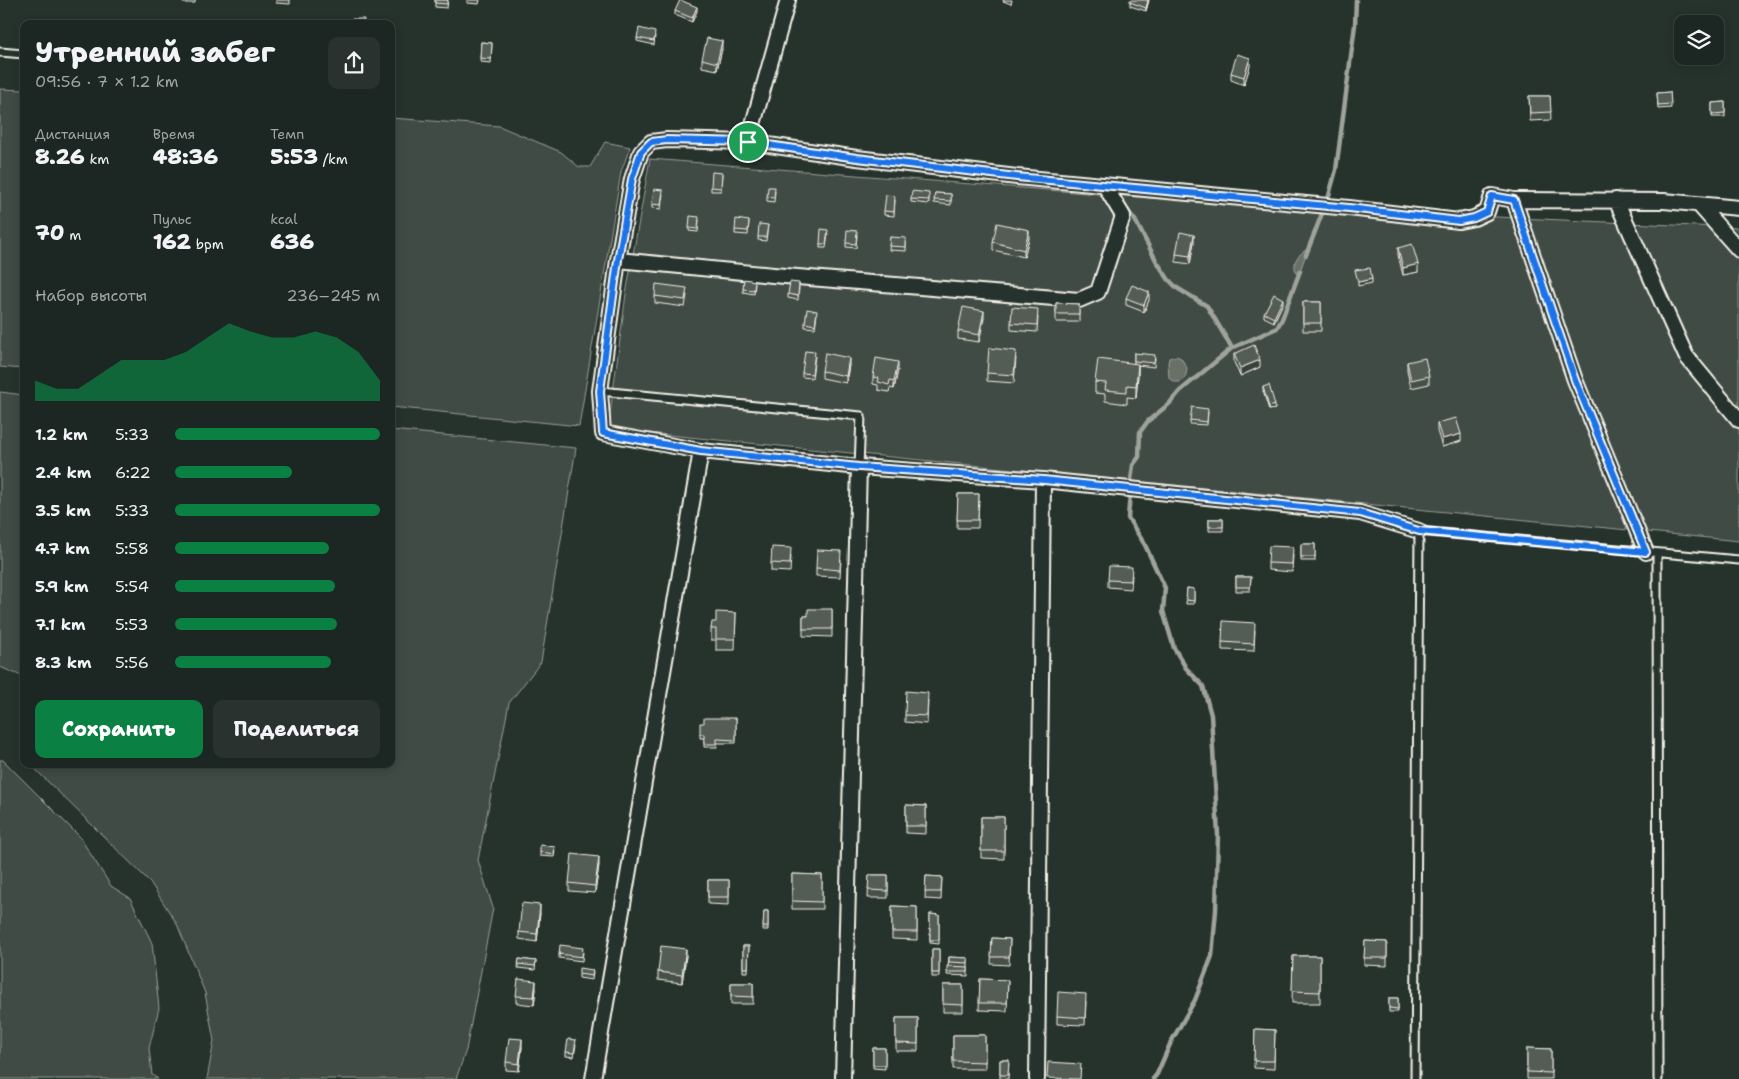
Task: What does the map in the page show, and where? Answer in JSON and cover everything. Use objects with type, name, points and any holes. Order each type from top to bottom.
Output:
[{"type":"street","points":[[748,142],[788,0]]},
{"type":"street","points":[[1419,531],[1360,513],[1044,480],[859,467],[701,451],[603,433],[600,391],[618,260],[632,179],[641,152],[651,142],[667,140],[748,142],[1017,177],[1349,208],[1459,221],[1474,218],[1487,212],[1492,196],[1514,200],[1664,201],[1700,206],[1739,208]]},
{"type":"street","points":[[618,260],[773,275],[1079,300],[1098,292],[1123,216],[1105,186]]},
{"type":"street","points":[[1514,200],[1575,380],[1651,553]]},
{"type":"street","points":[[1616,200],[1686,356],[1739,420]]},
{"type":"street","points":[[1700,206],[1739,250]]},
{"type":"street","points":[[594,1079],[701,451]]},
{"type":"street","points":[[843,1079],[859,467]]},
{"type":"street","points":[[1036,1079],[1044,480]]},
{"type":"lane","points":[[0,52],[20,54]]},
{"type":"lane","points":[[600,391],[861,416],[859,467]]},
{"type":"lane","points":[[1415,1079],[1419,531],[1739,560]]},
{"type":"lane","points":[[1651,553],[1658,1079]]},
{"type":"shaded area","points":[[0,89],[20,90],[20,369],[0,367]]},
{"type":"shaded area","points":[[395,118],[499,126],[561,152],[579,167],[590,167],[605,142],[630,147],[621,172],[579,426],[395,407]]},
{"type":"shaded area","points":[[650,159],[1253,206],[1739,228],[1739,541],[608,429],[626,294]]},
{"type":"shaded area","points":[[1308,249],[1298,276],[1295,268],[1296,260],[1300,254]]},
{"type":"shaded area","points":[[1176,356],[1181,358],[1187,368],[1186,375],[1181,382],[1174,382],[1169,378],[1169,358]]},
{"type":"shaded area","points":[[0,392],[20,394],[20,675],[0,667]]},
{"type":"shaded area","points":[[395,430],[576,448],[541,662],[509,703],[478,860],[493,908],[466,1050],[456,1079],[207,1079],[214,1041],[205,993],[177,924],[150,882],[35,769],[395,768]]},
{"type":"shaded area","points":[[0,760],[3,760],[79,836],[111,886],[130,898],[152,943],[159,1008],[149,1048],[152,1075],[158,1079],[0,1079]]},
{"type":"building","points":[[435,0],[448,0],[447,4],[435,3]]},
{"type":"building","points":[[680,0],[697,7],[692,18],[675,11]]},
{"type":"building","points":[[1130,0],[1148,0],[1146,8],[1130,2]]},
{"type":"building","points":[[639,28],[655,32],[654,41],[637,38]]},
{"type":"building","points":[[707,38],[722,41],[717,63],[702,59]]},
{"type":"building","points":[[481,42],[492,43],[491,59],[480,58]]},
{"type":"building","points":[[1237,54],[1250,58],[1244,77],[1231,73]]},
{"type":"building","points":[[1670,92],[1671,104],[1658,105],[1657,93]]},
{"type":"building","points":[[1529,96],[1550,96],[1551,112],[1530,113]]},
{"type":"building","points":[[1725,102],[1725,113],[1712,114],[1712,103]]},
{"type":"building","points":[[712,172],[722,173],[721,188],[711,187]]},
{"type":"building","points":[[768,187],[775,187],[774,198],[767,197]]},
{"type":"building","points":[[654,189],[663,190],[661,205],[652,204]]},
{"type":"building","points":[[912,191],[929,193],[929,200],[911,199]]},
{"type":"building","points":[[935,193],[951,194],[951,201],[934,200]]},
{"type":"building","points":[[886,195],[895,196],[894,212],[884,211]]},
{"type":"building","points":[[690,216],[699,217],[698,229],[689,228]]},
{"type":"building","points":[[736,219],[749,221],[748,231],[735,230]]},
{"type":"building","points":[[997,223],[1029,230],[1024,250],[993,242]]},
{"type":"building","points":[[759,224],[768,225],[766,237],[758,237]]},
{"type":"building","points":[[821,229],[828,230],[826,244],[820,244]]},
{"type":"building","points":[[847,230],[857,231],[856,244],[846,243]]},
{"type":"building","points":[[1180,232],[1194,235],[1190,256],[1176,254]]},
{"type":"building","points":[[890,237],[906,238],[906,247],[889,246]]},
{"type":"building","points":[[1412,244],[1418,264],[1403,268],[1398,248]]},
{"type":"building","points":[[1370,268],[1372,279],[1358,282],[1355,270]]},
{"type":"building","points":[[744,279],[755,281],[754,290],[743,289]]},
{"type":"building","points":[[790,282],[799,283],[798,296],[788,294]]},
{"type":"building","points":[[656,284],[687,288],[685,300],[655,296]]},
{"type":"building","points":[[1132,285],[1149,292],[1144,305],[1126,298]]},
{"type":"building","points":[[1274,294],[1283,299],[1274,318],[1264,313]]},
{"type":"building","points":[[1303,302],[1321,302],[1321,323],[1303,323]]},
{"type":"building","points":[[1056,303],[1079,304],[1079,314],[1056,314]]},
{"type":"building","points":[[963,307],[984,311],[979,335],[958,331]]},
{"type":"building","points":[[1012,307],[1038,309],[1037,325],[1011,323]]},
{"type":"building","points":[[807,309],[817,311],[815,325],[805,323]]},
{"type":"building","points":[[1254,345],[1260,360],[1240,368],[1234,354]]},
{"type":"building","points":[[989,348],[1016,351],[1014,375],[987,373]]},
{"type":"building","points":[[805,351],[815,352],[812,374],[802,373]]},
{"type":"building","points":[[825,353],[849,358],[846,376],[822,371]]},
{"type":"building","points":[[1134,353],[1155,355],[1154,363],[1134,361]]},
{"type":"building","points":[[876,358],[898,362],[894,381],[890,380],[889,385],[878,382],[879,378],[873,377]]},
{"type":"building","points":[[1425,358],[1429,376],[1411,380],[1407,362]]},
{"type":"building","points":[[1098,359],[1138,364],[1136,386],[1127,385],[1127,392],[1105,390],[1106,383],[1095,382]]},
{"type":"building","points":[[1269,385],[1275,405],[1269,407],[1263,387]]},
{"type":"building","points":[[1192,407],[1208,409],[1207,422],[1190,420]]},
{"type":"building","points":[[1456,418],[1461,434],[1442,439],[1437,423]]},
{"type":"building","points":[[958,494],[979,494],[978,520],[957,520]]},
{"type":"building","points":[[1209,519],[1223,519],[1223,527],[1209,527]]},
{"type":"building","points":[[1301,544],[1315,544],[1315,557],[1301,557]]},
{"type":"building","points":[[1269,546],[1293,547],[1292,564],[1268,563]]},
{"type":"building","points":[[772,547],[791,548],[790,564],[771,563]]},
{"type":"building","points":[[817,550],[841,551],[840,570],[816,568]]},
{"type":"building","points":[[1109,566],[1132,567],[1131,581],[1108,580]]},
{"type":"building","points":[[1236,577],[1251,577],[1250,587],[1236,587]]},
{"type":"building","points":[[1187,588],[1194,589],[1194,601],[1186,600]]},
{"type":"building","points":[[808,609],[832,609],[832,629],[803,629],[803,616],[808,616]]},
{"type":"building","points":[[716,612],[736,613],[735,639],[716,639],[716,629],[711,629],[712,622],[716,622]]},
{"type":"building","points":[[1223,621],[1255,623],[1254,644],[1222,642]]},
{"type":"building","points":[[906,691],[928,693],[927,716],[905,715]]},
{"type":"building","points":[[704,718],[736,718],[736,740],[717,739],[717,744],[704,744],[704,734],[700,734],[700,723],[704,723]]},
{"type":"building","points":[[906,805],[926,806],[926,826],[906,826]]},
{"type":"building","points":[[981,817],[1004,817],[1004,851],[981,851]]},
{"type":"building","points":[[540,845],[555,847],[554,854],[540,852]]},
{"type":"building","points":[[572,854],[599,857],[595,886],[569,883]]},
{"type":"building","points":[[792,874],[822,875],[822,902],[792,901]]},
{"type":"building","points":[[869,875],[888,875],[888,891],[868,890]]},
{"type":"building","points":[[926,876],[942,877],[941,892],[925,892]]},
{"type":"building","points":[[708,880],[729,880],[729,897],[708,897]]},
{"type":"building","points":[[522,903],[540,905],[537,934],[519,932]]},
{"type":"building","points":[[892,906],[917,907],[917,932],[892,932]]},
{"type":"building","points":[[764,911],[768,911],[768,927],[763,927]]},
{"type":"building","points":[[930,914],[939,915],[939,940],[930,940]]},
{"type":"building","points":[[992,938],[1010,939],[1009,957],[991,957]]},
{"type":"building","points":[[1365,941],[1387,942],[1387,958],[1364,958]]},
{"type":"building","points":[[560,945],[583,948],[582,957],[559,954]]},
{"type":"building","points":[[661,946],[686,949],[682,975],[658,972]]},
{"type":"building","points":[[743,946],[749,946],[748,968],[743,968]]},
{"type":"building","points":[[932,949],[939,949],[939,973],[932,973]]},
{"type":"building","points":[[1293,956],[1320,956],[1320,992],[1292,991]]},
{"type":"building","points":[[949,957],[968,958],[968,963],[949,962]]},
{"type":"building","points":[[519,959],[536,961],[535,966],[518,964]]},
{"type":"building","points":[[947,966],[968,967],[968,972],[947,972]]},
{"type":"building","points":[[579,968],[593,970],[592,976],[579,974]]},
{"type":"building","points":[[518,979],[536,981],[534,997],[516,996]]},
{"type":"building","points":[[980,979],[1008,980],[1007,1003],[979,1003]]},
{"type":"building","points":[[731,983],[753,983],[753,997],[731,996]]},
{"type":"building","points":[[943,985],[963,985],[963,1005],[943,1004]]},
{"type":"building","points":[[1058,992],[1086,994],[1085,1018],[1057,1016]]},
{"type":"building","points":[[1389,998],[1398,998],[1398,1009],[1389,1008]]},
{"type":"building","points":[[896,1018],[918,1018],[918,1044],[896,1043]]},
{"type":"building","points":[[1255,1029],[1275,1030],[1274,1061],[1254,1061]]},
{"type":"building","points":[[953,1035],[985,1035],[985,1062],[953,1061]]},
{"type":"building","points":[[509,1038],[522,1039],[519,1064],[506,1062]]},
{"type":"building","points":[[568,1039],[576,1040],[574,1053],[566,1052]]},
{"type":"building","points":[[873,1048],[885,1048],[885,1065],[873,1065]]},
{"type":"building","points":[[1527,1048],[1551,1049],[1551,1073],[1527,1072]]},
{"type":"building","points":[[1000,1060],[1009,1060],[1008,1075],[1000,1075]]},
{"type":"building","points":[[1048,1062],[1081,1064],[1080,1079],[1047,1078]]},
{"type":"waterway","points":[[1328,199],[1336,170],[1355,25],[1356,0]]},
{"type":"waterway","points":[[1125,207],[1135,220],[1157,262],[1169,280],[1177,288],[1207,306],[1232,348]]},
{"type":"waterway","points":[[1306,255],[1323,211]]},
{"type":"waterway","points":[[1130,487],[1133,465],[1139,457],[1140,432],[1148,421],[1169,404],[1180,391],[1232,348],[1277,328],[1300,271]]},
{"type":"waterway","points":[[1130,493],[1128,518],[1145,545],[1165,588],[1163,611],[1174,648],[1186,668],[1203,686],[1211,715],[1218,835],[1216,910],[1212,956],[1195,1000],[1153,1079]]},
{"type":"route","points":[[667,140],[748,142],[857,158],[1017,177],[1349,208],[1459,221],[1474,218],[1487,212],[1492,196],[1514,200],[1575,380],[1646,552],[1419,531],[1360,513],[1044,480],[859,467],[701,451],[603,433],[600,391],[618,260],[632,179],[641,152],[651,142],[667,140]]}]
